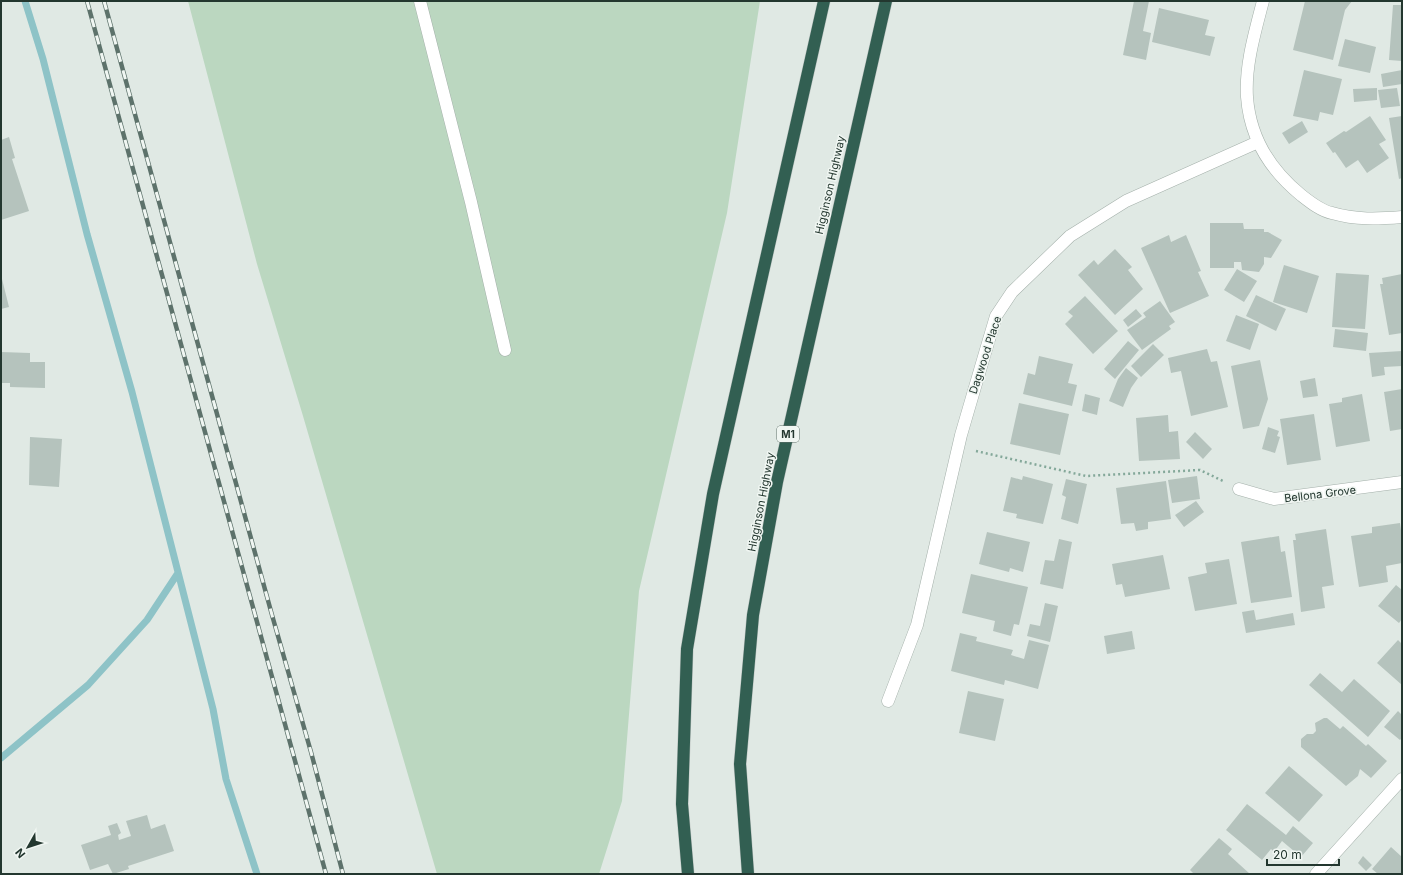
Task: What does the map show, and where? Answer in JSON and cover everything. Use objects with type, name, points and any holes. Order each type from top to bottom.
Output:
[{"type":"highway","points":[[688,874],[682,804],[687,649],[713,494],[824,1]]},
{"type":"highway","name":"Higginson Highway","points":[[748,874],[740,764],[753,615],[777,482],[886,1]]},
{"type":"street","points":[[420,1],[469,194],[505,350]]},
{"type":"street","points":[[1263,1],[1251,49],[1247,95],[1250,119],[1258,142],[1268,162],[1290,186],[1312,204],[1331,213],[1370,220],[1402,217]]},
{"type":"street","name":"Dagwood Place","points":[[888,701],[917,625],[958,447],[996,316],[1012,292],[1034,268],[1070,236],[1126,201],[1258,142]]},
{"type":"street","name":"Bellona Grove","points":[[1239,489],[1274,499],[1402,482]]},
{"type":"street","points":[[1316,874],[1402,779]]},
{"type":"path","points":[[958,447],[1086,476],[1200,470],[1239,489]]},
{"type":"green space","points":[[188,1],[760,1],[727,213],[639,591],[622,801],[599,874],[437,874],[257,264]]},
{"type":"building","points":[[1134,1],[1149,1],[1143,31],[1151,33],[1146,60],[1123,55]]},
{"type":"building","points":[[1305,1],[1352,1],[1345,10],[1333,60],[1293,50]]},
{"type":"building","points":[[1393,5],[1402,5],[1402,61],[1389,60]]},
{"type":"building","points":[[1159,8],[1209,20],[1205,35],[1215,37],[1210,56],[1152,42]]},
{"type":"building","points":[[1345,39],[1376,47],[1370,73],[1338,66]]},
{"type":"building","points":[[1304,70],[1342,79],[1333,115],[1320,112],[1318,121],[1293,116]]},
{"type":"building","points":[[1402,70],[1402,84],[1383,87],[1381,74]]},
{"type":"building","points":[[1377,88],[1377,100],[1354,102],[1353,89]]},
{"type":"building","points":[[1397,88],[1400,106],[1381,108],[1378,90]]},
{"type":"building","points":[[1370,116],[1386,140],[1379,144],[1389,158],[1367,173],[1358,160],[1346,168],[1335,152],[1333,153],[1326,143]]},
{"type":"building","points":[[1402,116],[1402,178],[1399,179],[1389,118]]},
{"type":"building","points":[[1302,121],[1308,132],[1289,144],[1282,133]]},
{"type":"building","points":[[9,137],[15,158],[12,159],[29,211],[1,220],[1,140]]},
{"type":"building","points":[[1210,223],[1243,223],[1244,229],[1264,229],[1264,232],[1268,232],[1282,240],[1271,258],[1264,257],[1264,264],[1259,272],[1242,270],[1241,262],[1234,262],[1234,268],[1210,268]]},
{"type":"building","points":[[1169,235],[1171,242],[1186,235],[1201,271],[1198,272],[1209,296],[1170,313],[1141,248]]},
{"type":"building","points":[[1115,249],[1132,267],[1128,270],[1143,289],[1115,315],[1078,275],[1094,260],[1098,265]]},
{"type":"building","points":[[1284,265],[1319,276],[1307,313],[1273,302]]},
{"type":"building","points":[[1237,269],[1257,281],[1244,302],[1224,290]]},
{"type":"building","points":[[1336,273],[1369,275],[1365,329],[1332,327]]},
{"type":"building","points":[[1402,274],[1402,333],[1389,335],[1380,284],[1383,284],[1382,278]]},
{"type":"building","points":[[1,275],[9,307],[1,309]]},
{"type":"building","points":[[1256,295],[1286,309],[1276,331],[1246,316]]},
{"type":"building","points":[[1085,296],[1118,331],[1093,354],[1065,324],[1073,316],[1068,312]]},
{"type":"building","points":[[1160,301],[1175,322],[1169,326],[1171,329],[1142,350],[1127,330],[1146,317],[1143,313]]},
{"type":"building","points":[[1136,309],[1142,316],[1128,327],[1123,320]]},
{"type":"building","points":[[1236,315],[1259,324],[1250,350],[1226,341]]},
{"type":"building","points":[[1335,329],[1368,333],[1366,351],[1333,347]]},
{"type":"building","points":[[1128,341],[1139,350],[1115,379],[1104,369]]},
{"type":"building","points":[[1153,344],[1164,355],[1141,377],[1131,366]]},
{"type":"building","points":[[1207,349],[1211,362],[1217,361],[1228,407],[1191,416],[1181,371],[1171,373],[1168,358]]},
{"type":"building","points":[[1402,351],[1402,366],[1384,367],[1385,375],[1372,377],[1369,353]]},
{"type":"building","points":[[1,352],[30,353],[30,362],[45,362],[45,388],[10,387],[10,383],[1,383]]},
{"type":"building","points":[[1039,356],[1073,364],[1068,383],[1077,385],[1072,406],[1023,394],[1028,373],[1035,375]]},
{"type":"building","points":[[1260,360],[1268,399],[1259,426],[1243,429],[1231,366]]},
{"type":"building","points":[[1126,368],[1138,378],[1131,388],[1123,407],[1109,401],[1118,379]]},
{"type":"building","points":[[1315,378],[1318,396],[1303,398],[1300,381]]},
{"type":"building","points":[[1402,389],[1402,429],[1390,431],[1384,392]]},
{"type":"building","points":[[1085,394],[1100,398],[1097,415],[1082,411]]},
{"type":"building","points":[[1362,394],[1370,441],[1336,447],[1329,404],[1342,402],[1342,398]]},
{"type":"building","points":[[1019,403],[1069,414],[1060,455],[1010,444]]},
{"type":"building","points":[[1314,414],[1321,460],[1287,465],[1280,419]]},
{"type":"building","points":[[1168,415],[1169,432],[1178,431],[1180,459],[1139,461],[1136,418]]},
{"type":"building","points":[[1268,427],[1279,431],[1277,436],[1280,437],[1275,453],[1262,449]]},
{"type":"building","points":[[1195,432],[1212,449],[1203,459],[1186,442]]},
{"type":"building","points":[[30,437],[62,439],[59,487],[29,485]]},
{"type":"building","points":[[1023,476],[1053,484],[1043,524],[1016,518],[1017,514],[1003,511],[1011,477],[1022,480]]},
{"type":"building","points":[[1197,476],[1200,499],[1172,503],[1168,480]]},
{"type":"building","points":[[1066,479],[1087,484],[1078,524],[1061,519],[1066,497],[1062,495]]},
{"type":"building","points":[[1166,481],[1171,519],[1148,522],[1148,529],[1136,531],[1134,523],[1121,524],[1116,488]]},
{"type":"building","points":[[1196,501],[1204,512],[1184,527],[1175,515]]},
{"type":"building","points":[[1400,523],[1402,537],[1402,563],[1386,566],[1388,582],[1359,587],[1351,536],[1372,533],[1372,527]]},
{"type":"building","points":[[1326,529],[1334,585],[1322,587],[1325,608],[1301,612],[1293,540],[1296,540],[1295,534]]},
{"type":"building","points":[[987,532],[1030,542],[1023,572],[1010,568],[1009,572],[979,564]]},
{"type":"building","points":[[1279,536],[1281,552],[1285,551],[1292,597],[1251,603],[1241,542]]},
{"type":"building","points":[[1059,539],[1072,542],[1063,589],[1040,584],[1045,560],[1054,561]]},
{"type":"building","points":[[1163,555],[1170,589],[1125,597],[1122,584],[1116,585],[1112,564]]},
{"type":"building","points":[[1229,559],[1237,604],[1195,611],[1188,577],[1207,573],[1205,563]]},
{"type":"building","points":[[971,574],[1028,587],[1019,625],[1014,624],[1011,636],[993,631],[995,621],[962,613]]},
{"type":"building","points":[[1396,585],[1402,590],[1402,619],[1399,623],[1378,606]]},
{"type":"building","points":[[1045,603],[1058,606],[1050,642],[1027,636],[1030,624],[1040,626]]},
{"type":"building","points":[[1254,610],[1256,620],[1293,613],[1295,625],[1246,633],[1242,612]]},
{"type":"building","points":[[1132,631],[1135,649],[1107,654],[1104,636]]},
{"type":"building","points":[[960,633],[977,637],[976,641],[1013,650],[1011,655],[1024,659],[1029,640],[1049,645],[1038,689],[1005,680],[1004,685],[951,671]]},
{"type":"building","points":[[1398,640],[1402,644],[1402,685],[1377,663]]},
{"type":"building","points":[[1320,673],[1342,692],[1354,679],[1390,711],[1368,737],[1309,685]]},
{"type":"building","points":[[968,691],[1004,699],[995,741],[959,733]]},
{"type":"building","points":[[1398,711],[1402,715],[1402,738],[1400,740],[1384,727]]},
{"type":"building","points":[[1327,718],[1340,729],[1343,726],[1366,746],[1368,744],[1387,761],[1371,778],[1360,769],[1358,776],[1346,786],[1301,747],[1301,739],[1307,734],[1313,734],[1316,731],[1315,723]]},
{"type":"building","points":[[1289,766],[1323,795],[1299,822],[1265,793]]},
{"type":"building","points":[[1247,804],[1286,835],[1293,826],[1313,843],[1301,857],[1282,841],[1274,852],[1271,849],[1262,860],[1226,830]]},
{"type":"building","points":[[147,815],[151,829],[165,824],[174,851],[128,866],[129,869],[113,874],[108,864],[90,870],[81,845],[111,835],[108,826],[117,823],[121,833],[118,835],[119,840],[131,836],[126,821]]},
{"type":"building","points":[[1219,838],[1232,849],[1228,854],[1250,874],[1194,874],[1190,870]]},
{"type":"building","points":[[1391,847],[1402,857],[1402,874],[1378,874],[1372,869]]},
{"type":"building","points":[[1363,856],[1372,865],[1366,871],[1358,863]]},
{"type":"waterway","points":[[25,1],[43,59],[87,234],[132,392],[213,709],[226,779],[257,874]]},
{"type":"waterway","points":[[1,758],[88,685],[147,620],[178,573]]},
{"type":"railway","points":[[87,1],[326,874]]},
{"type":"railway","points":[[104,1],[311,752],[343,874]]}]
